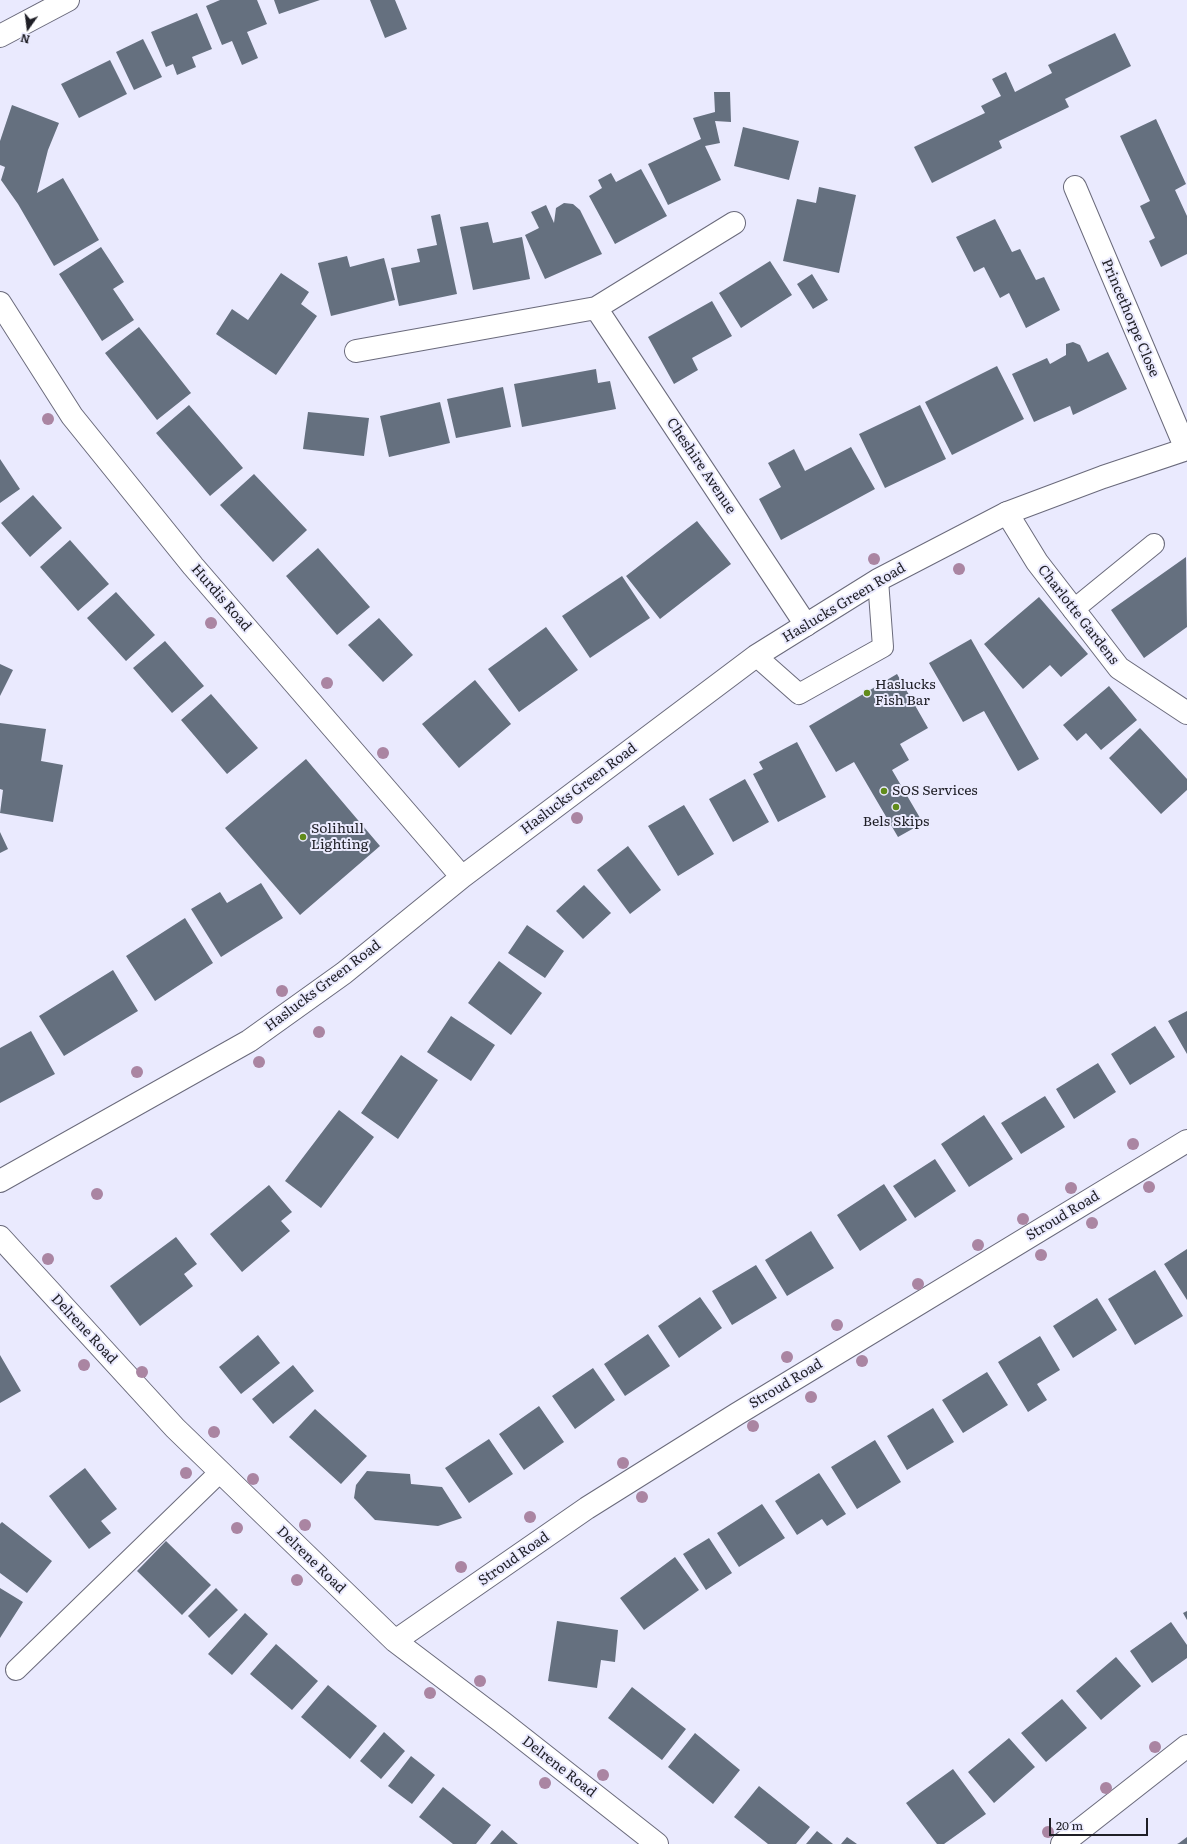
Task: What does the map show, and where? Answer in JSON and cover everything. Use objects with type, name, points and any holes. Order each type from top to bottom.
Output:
[{"type":"street","points":[[0,36],[68,0]]},
{"type":"street","name":"Princethorpe Close","points":[[1075,187],[1186,449]]},
{"type":"street","points":[[356,351],[596,308],[734,223]]},
{"type":"street","name":"Hurdis Road","points":[[0,303],[77,422],[193,566],[462,877]]},
{"type":"street","name":"Cheshire Avenue","points":[[596,308],[806,625]]},
{"type":"street","name":"Haslucks Green Road","points":[[0,1181],[249,1041],[344,973],[462,877],[756,656],[878,580],[1007,513],[1103,477],[1186,449]]},
{"type":"street","name":"Charlotte Gardens","points":[[1007,513],[1037,562],[1119,668],[1187,713]]},
{"type":"street","name":"Stroud Road","points":[[395,1641],[587,1508],[737,1414],[1187,1141]]},
{"type":"street","name":"Delrene Road","points":[[0,1237],[175,1428],[395,1641],[502,1722],[657,1844]]},
{"type":"street","points":[[1062,1844],[1187,1746]]},
{"type":"lane","points":[[1073,610],[1154,544]]},
{"type":"lane","points":[[756,656],[799,694],[883,647],[878,580]]},
{"type":"lane","points":[[16,1670],[220,1472]]},
{"type":"building","points":[[220,0],[257,0],[267,24],[247,32],[258,58],[242,65],[232,41],[222,45],[206,6]]},
{"type":"building","points":[[274,0],[320,0],[279,14]]},
{"type":"building","points":[[370,0],[395,0],[407,29],[385,38]]},
{"type":"building","points":[[197,13],[212,49],[192,57],[196,67],[177,75],[173,64],[166,67],[151,32]]},
{"type":"building","points":[[1115,33],[1131,66],[1065,99],[1069,107],[999,141],[1002,148],[932,183],[914,147],[985,113],[981,106],[1001,96],[992,79],[1006,72],[1015,92],[1052,73],[1048,65]]},
{"type":"building","points":[[143,39],[162,77],[134,90],[116,52]]},
{"type":"building","points":[[110,60],[127,94],[79,118],[61,84]]},
{"type":"building","points":[[714,92],[730,92],[731,122],[715,121],[720,143],[705,146],[721,180],[668,205],[648,164],[701,139],[693,118],[715,112]]},
{"type":"building","points":[[12,105],[59,123],[48,150],[37,193],[63,178],[99,240],[54,266],[18,204],[1,180],[5,167],[0,165],[0,141]]},
{"type":"building","points":[[1156,119],[1186,184],[1175,190],[1187,216],[1187,254],[1161,267],[1149,241],[1155,238],[1140,206],[1150,201],[1120,136]]},
{"type":"building","points":[[743,127],[799,141],[789,180],[734,166]]},
{"type":"building","points":[[641,169],[667,216],[615,244],[589,196],[602,188],[598,180],[611,173],[616,182]]},
{"type":"building","points":[[819,187],[856,195],[839,273],[783,261],[797,199],[816,203]]},
{"type":"building","points":[[564,203],[573,204],[580,210],[602,254],[545,279],[525,235],[539,228],[531,212],[546,205],[554,223],[556,208]]},
{"type":"building","points":[[440,214],[457,294],[399,306],[391,268],[420,262],[417,249],[437,245],[431,216]]},
{"type":"building","points":[[995,219],[1012,252],[1020,249],[1036,280],[1044,277],[1060,310],[1026,328],[1009,293],[1000,298],[984,267],[974,272],[956,237]]},
{"type":"building","points":[[488,222],[493,243],[522,237],[530,279],[473,290],[460,227]]},
{"type":"building","points":[[101,247],[124,282],[113,289],[134,320],[102,341],[59,274]]},
{"type":"building","points":[[347,256],[350,267],[384,258],[395,300],[331,316],[318,263]]},
{"type":"building","points":[[770,261],[792,295],[741,328],[719,293]]},
{"type":"building","points":[[281,273],[309,292],[301,304],[317,316],[276,375],[216,334],[232,309],[248,320]]},
{"type":"building","points":[[812,274],[828,300],[813,309],[797,284]]},
{"type":"building","points":[[712,301],[732,336],[692,358],[698,370],[674,384],[648,337]]},
{"type":"building","points":[[139,327],[191,393],[157,420],[105,353]]},
{"type":"building","points":[[1073,342],[1080,345],[1088,362],[1108,352],[1127,389],[1073,415],[1070,406],[1034,422],[1012,374],[1047,358],[1050,364],[1066,355],[1066,344]]},
{"type":"building","points":[[997,366],[1024,419],[952,455],[925,402]]},
{"type":"building","points":[[596,369],[598,383],[610,381],[616,409],[522,427],[514,384]]},
{"type":"building","points":[[503,387],[511,427],[456,438],[447,399]]},
{"type":"building","points":[[440,402],[450,443],[389,457],[380,416]]},
{"type":"building","points":[[189,405],[243,468],[210,496],[156,433]]},
{"type":"building","points":[[920,405],[946,459],[885,488],[859,434]]},
{"type":"building","points":[[308,412],[369,418],[364,456],[303,449]]},
{"type":"building","points":[[851,447],[875,489],[781,540],[759,499],[781,487],[768,463],[794,449],[805,471]]},
{"type":"building","points":[[0,459],[20,489],[0,503]]},
{"type":"building","points":[[254,474],[307,530],[273,562],[220,505]]},
{"type":"building","points":[[33,495],[62,528],[30,557],[1,523]]},
{"type":"building","points":[[697,521],[731,564],[660,619],[626,576]]},
{"type":"building","points":[[70,540],[109,584],[78,611],[40,567]]},
{"type":"building","points":[[318,548],[370,607],[337,635],[286,576]]},
{"type":"building","points":[[1186,557],[1187,627],[1144,658],[1111,610]]},
{"type":"building","points":[[622,576],[650,618],[590,658],[562,616]]},
{"type":"building","points":[[116,592],[155,635],[126,661],[87,618]]},
{"type":"building","points":[[1039,597],[1088,654],[1061,677],[1050,665],[1023,689],[984,644]]},
{"type":"building","points":[[379,618],[413,655],[383,682],[348,645]]},
{"type":"building","points":[[546,627],[578,670],[519,712],[488,669]]},
{"type":"building","points":[[971,639],[1039,759],[1018,771],[984,711],[963,722],[929,663]]},
{"type":"building","points":[[165,641],[204,686],[172,713],[133,668]]},
{"type":"building","points":[[0,664],[13,670],[0,696]]},
{"type":"building","points":[[897,674],[928,728],[900,744],[909,760],[892,770],[923,823],[898,837],[854,762],[836,772],[809,726]]},
{"type":"building","points":[[475,680],[511,724],[459,768],[422,724]]},
{"type":"building","points":[[1109,686],[1137,720],[1101,750],[1086,733],[1077,741],[1063,725]]},
{"type":"building","points":[[211,694],[258,748],[227,774],[181,720]]},
{"type":"building","points":[[0,723],[46,729],[41,761],[63,765],[53,822],[0,813],[3,790],[0,789]]},
{"type":"building","points":[[1140,728],[1187,779],[1187,790],[1161,814],[1109,758]]},
{"type":"building","points":[[797,742],[826,797],[778,822],[753,774],[763,769],[759,762]]},
{"type":"building","name":"Solihull Lighting","points":[[306,759],[380,846],[300,915],[225,828]]},
{"type":"building","points":[[745,779],[769,822],[733,842],[709,799]]},
{"type":"building","points":[[684,805],[714,854],[678,876],[648,826]]},
{"type":"building","points":[[0,832],[8,849],[0,853]]},
{"type":"building","points":[[628,846],[661,890],[630,914],[597,870]]},
{"type":"building","points":[[261,883],[283,918],[221,957],[191,909],[220,892],[227,903]]},
{"type":"building","points":[[584,885],[611,913],[583,939],[556,911]]},
{"type":"building","points":[[185,918],[213,963],[155,1001],[126,956]]},
{"type":"building","points":[[527,925],[564,951],[545,978],[508,953]]},
{"type":"building","points":[[499,961],[542,993],[511,1035],[468,1003]]},
{"type":"building","points":[[113,970],[138,1011],[64,1056],[39,1016]]},
{"type":"building","points":[[1187,1011],[1187,1054],[1168,1021]]},
{"type":"building","points":[[451,1016],[495,1045],[471,1081],[427,1052]]},
{"type":"building","points":[[1155,1026],[1175,1057],[1130,1085],[1111,1054]]},
{"type":"building","points":[[31,1031],[55,1074],[0,1103],[0,1048]]},
{"type":"building","points":[[401,1055],[438,1080],[398,1139],[361,1113]]},
{"type":"building","points":[[1098,1063],[1116,1092],[1074,1119],[1056,1089]]},
{"type":"building","points":[[1045,1096],[1065,1127],[1021,1154],[1001,1123]]},
{"type":"building","points":[[339,1110],[374,1137],[321,1208],[285,1181]]},
{"type":"building","points":[[984,1115],[1013,1159],[969,1187],[941,1144]]},
{"type":"building","points":[[935,1159],[956,1191],[915,1218],[893,1186]]},
{"type":"building","points":[[884,1184],[907,1220],[860,1251],[837,1215]]},
{"type":"building","points":[[269,1185],[292,1212],[281,1221],[290,1231],[242,1272],[210,1234]]},
{"type":"building","points":[[811,1231],[834,1268],[787,1296],[765,1260]]},
{"type":"building","points":[[176,1237],[197,1264],[184,1274],[193,1286],[140,1326],[110,1286]]},
{"type":"building","points":[[1187,1249],[1187,1300],[1164,1264]]},
{"type":"building","points":[[756,1265],[777,1298],[732,1325],[712,1291]]},
{"type":"building","points":[[1155,1270],[1183,1316],[1135,1345],[1108,1299]]},
{"type":"building","points":[[700,1297],[722,1328],[679,1358],[658,1326]]},
{"type":"building","points":[[1097,1298],[1117,1330],[1073,1358],[1053,1326]]},
{"type":"building","points":[[648,1334],[670,1366],[625,1396],[604,1364]]},
{"type":"building","points":[[258,1335],[280,1363],[241,1394],[219,1367]]},
{"type":"building","points":[[1040,1336],[1060,1370],[1037,1384],[1047,1400],[1028,1412],[998,1362]]},
{"type":"building","points":[[0,1355],[21,1391],[0,1403]]},
{"type":"building","points":[[293,1365],[314,1391],[273,1424],[252,1399]]},
{"type":"building","points":[[593,1368],[615,1400],[575,1429],[552,1396]]},
{"type":"building","points":[[987,1372],[1008,1405],[963,1433],[942,1400]]},
{"type":"building","points":[[539,1406],[564,1442],[524,1470],[499,1434]]},
{"type":"building","points":[[933,1408],[954,1442],[907,1470],[887,1436]]},
{"type":"building","points":[[315,1409],[367,1456],[341,1484],[289,1437]]},
{"type":"building","points":[[489,1439],[513,1474],[469,1503],[445,1468]]},
{"type":"building","points":[[875,1440],[901,1482],[857,1509],[831,1467]]},
{"type":"building","points":[[85,1468],[117,1509],[101,1521],[111,1533],[89,1549],[49,1496]]},
{"type":"building","points":[[367,1471],[410,1474],[411,1484],[442,1487],[462,1518],[438,1526],[375,1520],[354,1498],[356,1485]]},
{"type":"building","points":[[819,1473],[846,1514],[827,1526],[822,1519],[797,1535],[775,1501]]},
{"type":"building","points":[[762,1504],[785,1538],[739,1567],[717,1533]]},
{"type":"building","points":[[2,1522],[52,1561],[27,1593],[0,1573],[0,1524]]},
{"type":"building","points":[[709,1538],[732,1573],[706,1590],[683,1554]]},
{"type":"building","points":[[166,1541],[211,1585],[182,1615],[137,1571]]},
{"type":"building","points":[[675,1557],[699,1590],[644,1630],[620,1598]]},
{"type":"building","points":[[0,1588],[23,1602],[0,1638]]},
{"type":"building","points":[[216,1588],[238,1610],[209,1638],[188,1616]]},
{"type":"building","points":[[1187,1611],[1187,1620],[1183,1613]]},
{"type":"building","points":[[245,1613],[268,1634],[232,1675],[208,1654]]},
{"type":"building","points":[[557,1621],[618,1630],[615,1662],[601,1660],[597,1688],[548,1681]]},
{"type":"building","points":[[1171,1622],[1187,1645],[1187,1658],[1152,1683],[1130,1651]]},
{"type":"building","points":[[276,1644],[318,1681],[292,1710],[250,1674]]},
{"type":"building","points":[[1116,1657],[1141,1686],[1101,1720],[1076,1691]]},
{"type":"building","points":[[328,1685],[377,1726],[350,1759],[301,1717]]},
{"type":"building","points":[[632,1687],[686,1729],[662,1760],[608,1718]]},
{"type":"building","points":[[1062,1699],[1087,1728],[1046,1762],[1021,1733]]},
{"type":"building","points":[[384,1732],[405,1751],[381,1779],[360,1761]]},
{"type":"building","points":[[695,1733],[740,1770],[713,1804],[668,1767]]},
{"type":"building","points":[[1009,1738],[1035,1767],[994,1803],[968,1772]]},
{"type":"building","points":[[411,1756],[435,1775],[412,1804],[388,1786]]},
{"type":"building","points":[[953,1769],[986,1814],[944,1844],[937,1844],[906,1803]]},
{"type":"building","points":[[759,1786],[810,1827],[796,1844],[768,1844],[734,1817]]},
{"type":"building","points":[[443,1787],[491,1825],[476,1844],[453,1844],[419,1817]]},
{"type":"building","points":[[502,1830],[518,1844],[490,1844]]},
{"type":"building","points":[[817,1831],[833,1844],[806,1844]]},
{"type":"building","points":[[847,1837],[857,1844],[841,1844]]},
{"type":"building","points":[[1187,1837],[1187,1844],[1177,1844],[1179,1843]]},
{"type":"place","name":"Haslucks Fish Bar","points":[[867,693]]},
{"type":"place","name":"SOS Services","points":[[884,791]]},
{"type":"place","name":"Bels Skips","points":[[896,807]]},
{"type":"place","name":"Solihull Lighting","points":[[303,837]]}]
